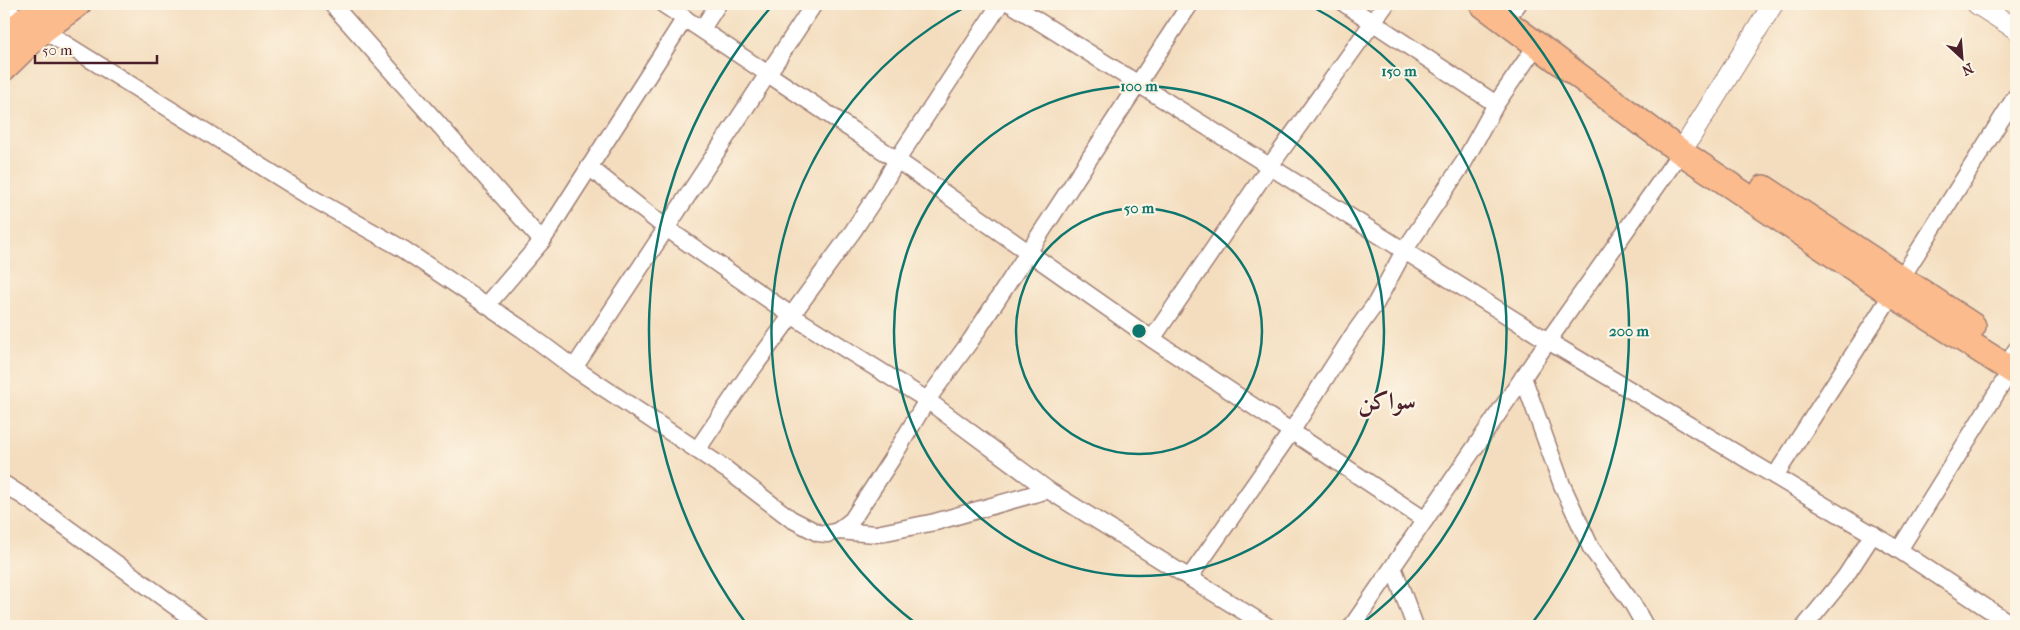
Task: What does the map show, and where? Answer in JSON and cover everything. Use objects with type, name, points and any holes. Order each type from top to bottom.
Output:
[{"type":"main road","points":[[4,38],[42,4]]},
{"type":"main road","points":[[23,20],[78,4]]},
{"type":"main road","points":[[1482,4],[1536,46],[1685,146],[2015,360]]},
{"type":"main road","points":[[1514,5],[1685,146]]},
{"type":"main road","points":[[4,68],[23,20]]},
{"type":"street","points":[[332,4],[542,241]]},
{"type":"street","points":[[662,4],[686,18],[897,160],[1152,339],[1425,520]]},
{"type":"street","points":[[702,29],[718,4]]},
{"type":"street","points":[[574,368],[814,4]]},
{"type":"street","points":[[697,450],[791,315],[853,231],[897,160],[1000,4]]},
{"type":"street","points":[[1011,4],[1138,85],[1194,117],[1548,341],[1899,550],[2014,626]]},
{"type":"street","points":[[838,531],[852,520],[927,400],[971,340],[1190,4]]},
{"type":"street","points":[[1345,4],[1496,104]]},
{"type":"street","points":[[1152,339],[1270,166],[1386,4]]},
{"type":"street","points":[[1352,626],[1685,146],[1773,4]]},
{"type":"street","points":[[1977,4],[2016,29]]},
{"type":"street","points":[[487,305],[542,241],[686,18]]},
{"type":"street","points":[[23,20],[306,194],[403,249],[487,305],[574,368],[727,470],[791,519],[818,533],[827,534],[838,531],[876,534],[935,522],[1048,490]]},
{"type":"street","points":[[1189,578],[1291,432],[1376,303],[1404,251],[1464,162],[1496,104],[1536,46]]},
{"type":"street","points":[[1776,476],[2016,96]]},
{"type":"street","points":[[589,167],[666,228],[791,315],[927,400],[1048,490],[1267,626]]},
{"type":"street","points":[[1899,550],[2015,360]]},
{"type":"street","points":[[1523,377],[1562,485],[1591,548],[1632,603],[1645,626]]},
{"type":"street","points":[[4,484],[32,502],[202,626]]},
{"type":"street","points":[[1804,625],[1845,577],[1873,534]]},
{"type":"street","points":[[1393,567],[1415,626]]},
{"type":"district","name":"سواكن","points":[[1387,401]]}]
